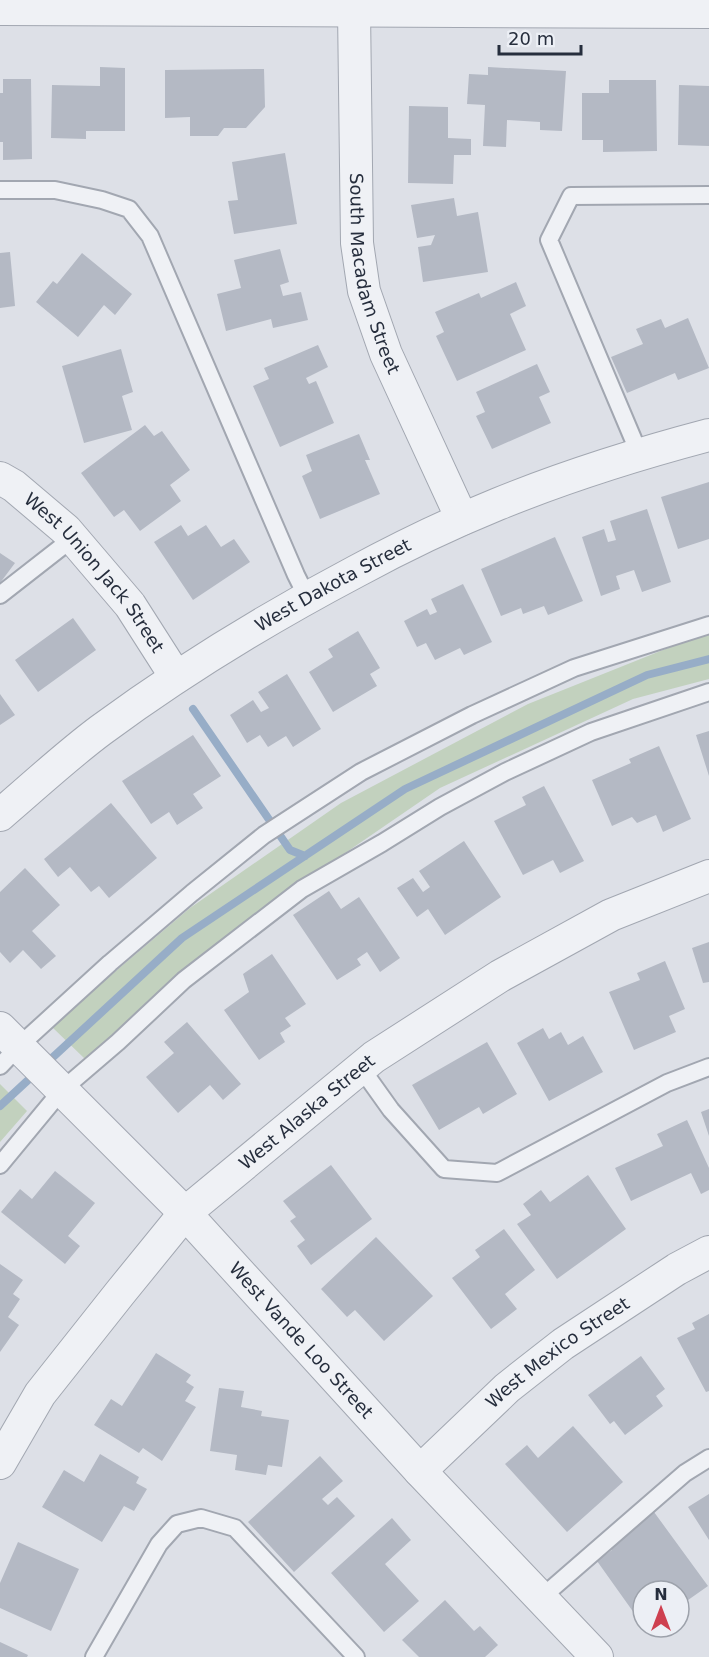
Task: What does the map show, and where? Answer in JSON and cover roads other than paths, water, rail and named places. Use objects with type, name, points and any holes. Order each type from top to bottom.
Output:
[{"type":"street","points":[[0,9],[709,12]]},
{"type":"street","name":"South Macadam Street","points":[[354,10],[357,243],[364,291],[386,354],[462,519]]},
{"type":"street","name":"West Dakota Street","points":[[0,815],[99,731],[192,666],[307,597],[413,541],[462,519],[549,484],[639,453],[709,435]]},
{"type":"street","name":"West Union Jack Street","points":[[0,478],[14,486],[66,530],[130,605],[176,678]]},
{"type":"street","name":"West Alaska Street","points":[[0,1463],[40,1394],[185,1213],[374,1056],[490,982],[611,915],[709,876]]},
{"type":"street","name":"West Vande Loo Street","points":[[6,1047],[62,1090],[185,1213],[420,1471],[597,1657]]},
{"type":"street","name":"West Mexico Street","points":[[420,1471],[507,1388],[563,1344],[677,1269],[709,1252]]},
{"type":"lane","points":[[0,190],[55,190],[102,200],[129,209],[150,236],[307,597]]},
{"type":"lane","points":[[639,453],[549,240],[571,196],[709,195]]},
{"type":"lane","points":[[0,595],[73,538]]},
{"type":"lane","points":[[6,1047],[264,835],[361,772],[472,715],[574,668],[709,625]]},
{"type":"lane","points":[[0,1165],[62,1090],[118,1042],[184,980],[302,889],[440,807],[505,772],[591,732],[709,692]]},
{"type":"lane","points":[[361,1068],[391,1110],[444,1169],[497,1173],[667,1083],[709,1067]]},
{"type":"lane","points":[[541,1598],[685,1473],[709,1458]]},
{"type":"lane","points":[[94,1657],[159,1544],[177,1524],[201,1518],[235,1527],[356,1657]]},
{"type":"waterway","points":[[0,1106],[182,938],[405,789],[647,675],[709,659]]},
{"type":"waterway","points":[[193,709],[290,850],[305,856]]}]
